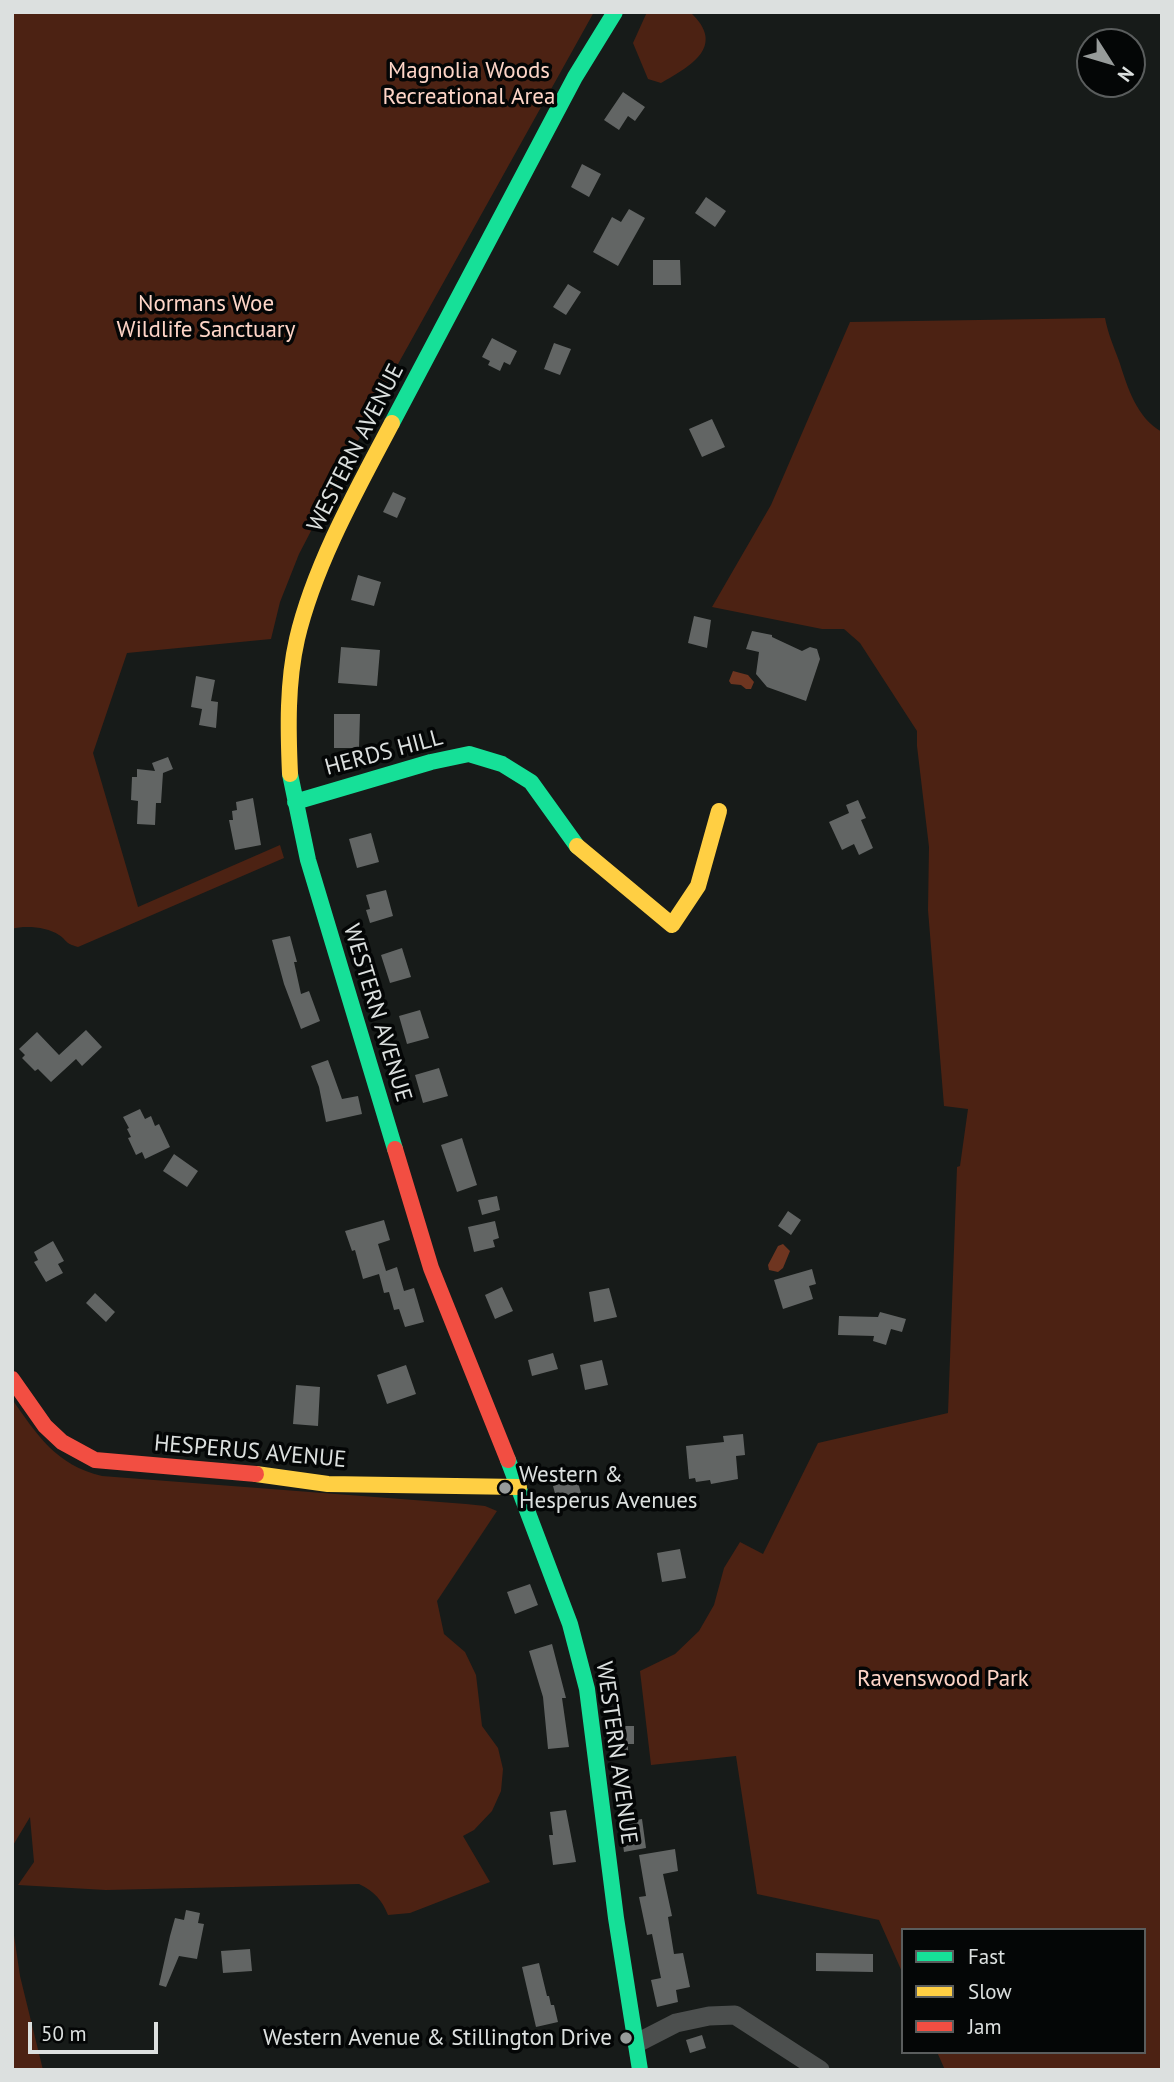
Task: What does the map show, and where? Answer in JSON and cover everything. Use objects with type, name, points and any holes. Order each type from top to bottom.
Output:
[{"type":"main road","name":"WESTERN AVENUE","points":[[615,12],[575,78],[346,511],[315,586],[297,639],[291,674],[288,726],[290,778],[310,869],[431,1268],[519,1487],[570,1624],[587,1689],[616,1918],[640,2070]]},
{"type":"main road","name":"HERDS HILL","points":[[295,802],[431,762],[470,754],[502,764],[531,782],[579,849],[672,925],[698,886],[719,811]]},
{"type":"main road","name":"HESPERUS AVENUE","points":[[12,1379],[44,1426],[62,1442],[95,1460],[158,1467],[214,1469],[327,1484],[519,1487]]},
{"type":"street","points":[[637,2043],[676,2023],[709,2016],[734,2015],[820,2070]]},
{"type":"green space","name":"Normans Woe Wildlife Sanctuary","points":[[12,12],[594,12],[398,364],[299,554],[280,602],[271,639],[127,653],[93,753],[138,907],[280,845],[284,858],[78,947],[48,930],[29,927],[12,929]]},
{"type":"green space","points":[[647,12],[690,12],[701,24],[705,35],[701,54],[683,70],[661,83],[648,79],[633,43]]},
{"type":"green space","name":"Ravenswood Park","points":[[1105,318],[1134,401],[1153,426],[1162,432],[1162,2070],[945,2070],[938,2054],[1146,2054],[1146,1928],[901,1928],[901,1970],[879,1920],[757,1894],[736,1756],[651,1765],[640,1671],[675,1654],[699,1631],[714,1605],[724,1568],[740,1542],[763,1554],[818,1443],[948,1413],[957,1167],[960,1166],[968,1109],[944,1106],[928,910],[929,847],[917,731],[860,643],[844,629],[822,629],[712,607],[771,505],[850,322]]},
{"type":"green space","points":[[12,1399],[49,1447],[72,1464],[102,1476],[466,1504],[485,1506],[497,1511],[437,1601],[444,1634],[465,1652],[476,1675],[482,1726],[498,1748],[503,1769],[501,1791],[492,1811],[474,1830],[463,1836],[490,1882],[410,1913],[388,1915],[377,1896],[359,1884],[106,1890],[18,1885],[34,1862],[30,1817],[12,1847]]},
{"type":"green space","points":[[12,1922],[20,1976],[43,2070],[12,2070]]},
{"type":"shaded area","points":[[733,671],[748,675],[754,682],[751,689],[731,684],[729,681]]},
{"type":"shaded area","points":[[783,1244],[790,1251],[783,1268],[778,1272],[769,1270],[768,1265],[778,1246]]},
{"type":"building","points":[[623,92],[645,107],[635,121],[628,116],[619,130],[604,120]]},
{"type":"building","points":[[582,164],[601,174],[589,197],[571,187]]},
{"type":"building","points":[[706,197],[726,211],[715,227],[695,213]]},
{"type":"building","points":[[629,209],[645,218],[618,266],[593,252],[612,217],[621,222]]},
{"type":"building","points":[[653,260],[680,260],[681,285],[653,285]]},
{"type":"building","points":[[568,284],[581,292],[566,315],[553,307]]},
{"type":"building","points":[[492,338],[517,351],[510,365],[504,362],[500,371],[488,365],[490,361],[482,357]]},
{"type":"building","points":[[554,343],[571,349],[560,375],[544,369]]},
{"type":"building","points":[[712,419],[725,447],[702,457],[689,429]]},
{"type":"building","points":[[393,492],[406,498],[397,518],[383,512]]},
{"type":"building","points":[[358,575],[381,582],[374,606],[351,600]]},
{"type":"building","points":[[694,616],[711,620],[707,648],[688,643]]},
{"type":"building","points":[[752,631],[772,635],[802,651],[810,647],[817,649],[820,659],[806,701],[767,687],[756,674],[759,652],[746,649]]},
{"type":"building","points":[[341,647],[380,650],[377,686],[338,683]]},
{"type":"building","points":[[196,676],[215,680],[211,701],[218,702],[216,728],[199,725],[202,709],[191,707]]},
{"type":"building","points":[[334,714],[360,714],[359,748],[334,748]]},
{"type":"building","points":[[168,757],[173,769],[163,773],[161,803],[156,803],[155,825],[137,824],[138,801],[131,800],[132,777],[137,777],[137,769],[155,771],[152,763]]},
{"type":"building","points":[[253,798],[261,845],[235,850],[229,820],[233,820],[232,811],[237,810],[236,802]]},
{"type":"building","points":[[858,800],[866,818],[861,820],[873,848],[859,855],[854,844],[842,850],[829,822],[849,813],[846,805]]},
{"type":"building","points":[[371,833],[379,862],[357,868],[349,839]]},
{"type":"building","points":[[386,890],[393,916],[370,923],[366,910],[370,909],[366,895]]},
{"type":"building","points":[[290,936],[301,994],[309,991],[320,1021],[301,1029],[284,984],[272,940]]},
{"type":"building","points":[[402,948],[411,977],[390,983],[381,955]]},
{"type":"building","points":[[420,1010],[429,1038],[407,1044],[399,1016]]},
{"type":"building","points":[[86,1030],[102,1047],[82,1066],[76,1059],[51,1082],[22,1058],[25,1055],[19,1049],[37,1032],[59,1055]]},
{"type":"building","points":[[328,1060],[342,1099],[358,1096],[362,1114],[326,1122],[319,1087],[311,1066]]},
{"type":"building","points":[[439,1068],[448,1096],[423,1103],[415,1075]]},
{"type":"building","points":[[140,1109],[145,1119],[151,1116],[155,1126],[159,1124],[170,1147],[145,1159],[142,1152],[136,1155],[128,1138],[131,1137],[127,1129],[129,1128],[123,1117]]},
{"type":"building","points":[[462,1138],[477,1185],[457,1192],[441,1145]]},
{"type":"building","points":[[174,1154],[198,1171],[187,1187],[163,1171]]},
{"type":"building","points":[[497,1196],[500,1210],[482,1215],[478,1200]]},
{"type":"building","points":[[788,1211],[801,1220],[791,1235],[778,1226]]},
{"type":"building","points":[[384,1220],[390,1240],[378,1244],[386,1271],[397,1267],[404,1291],[414,1288],[424,1322],[405,1327],[399,1309],[394,1310],[389,1292],[384,1293],[379,1274],[363,1279],[355,1250],[352,1251],[345,1231]]},
{"type":"building","points":[[495,1221],[499,1238],[493,1240],[495,1247],[474,1252],[468,1227]]},
{"type":"building","points":[[53,1241],[64,1261],[58,1264],[63,1273],[46,1282],[34,1262],[38,1260],[34,1252]]},
{"type":"building","points":[[812,1269],[816,1284],[809,1286],[813,1299],[783,1309],[774,1280]]},
{"type":"building","points":[[502,1287],[513,1311],[495,1319],[485,1295]]},
{"type":"building","points":[[609,1288],[617,1317],[594,1322],[589,1292]]},
{"type":"building","points":[[95,1293],[115,1312],[106,1322],[86,1303]]},
{"type":"building","points":[[880,1312],[906,1319],[902,1332],[891,1329],[886,1345],[873,1341],[874,1336],[838,1335],[839,1316],[878,1317]]},
{"type":"building","points":[[553,1353],[558,1369],[532,1376],[528,1360]]},
{"type":"building","points":[[602,1360],[608,1385],[585,1390],[580,1365]]},
{"type":"building","points":[[406,1365],[416,1394],[387,1404],[377,1375]]},
{"type":"building","points":[[296,1385],[320,1387],[318,1426],[293,1424]]},
{"type":"building","points":[[743,1434],[745,1455],[736,1456],[738,1479],[711,1484],[710,1480],[696,1482],[695,1478],[689,1479],[686,1446],[724,1442],[723,1436]]},
{"type":"building","points":[[577,1479],[581,1493],[557,1501],[553,1486]]},
{"type":"building","points":[[680,1549],[686,1578],[662,1582],[657,1553]]},
{"type":"building","points":[[530,1584],[538,1605],[515,1614],[507,1592]]},
{"type":"building","points":[[552,1644],[566,1698],[562,1698],[569,1747],[548,1749],[543,1697],[529,1651]]},
{"type":"building","points":[[615,1726],[634,1726],[634,1744],[628,1744],[628,1756],[614,1756]]},
{"type":"building","points":[[566,1810],[576,1862],[553,1865],[549,1835],[553,1835],[550,1812]]},
{"type":"building","points":[[642,1819],[646,1848],[624,1852],[620,1823]]},
{"type":"building","points":[[675,1849],[678,1871],[663,1874],[672,1916],[668,1917],[674,1954],[683,1953],[690,1987],[676,1990],[678,2002],[657,2007],[651,1980],[661,1978],[652,1934],[647,1935],[639,1897],[646,1896],[639,1855]]},
{"type":"building","points":[[186,1910],[200,1913],[198,1923],[204,1924],[197,1959],[179,1956],[166,1987],[159,1985],[175,1918],[184,1920]]},
{"type":"building","points":[[250,1949],[252,1971],[223,1973],[221,1951]]},
{"type":"building","points":[[816,1953],[873,1954],[873,1972],[816,1971]]},
{"type":"building","points":[[539,1963],[547,1996],[551,2005],[554,2005],[558,2022],[536,2027],[522,1967]]},
{"type":"building","points":[[702,2035],[706,2048],[690,2053],[686,2040]]},
{"type":"traffic: fast","points":[[392,423],[575,77],[615,12]]},
{"type":"traffic: fast","points":[[295,802],[431,762],[469,754],[502,764],[531,782],[577,846]]},
{"type":"traffic: fast","points":[[290,774],[308,860],[395,1149]]},
{"type":"traffic: fast","points":[[508,1460],[570,1624],[587,1689],[616,1918],[640,2070]]},
{"type":"traffic: slow","points":[[290,774],[290,689],[297,639],[305,611],[325,556],[392,423]]},
{"type":"traffic: slow","points":[[577,846],[672,925],[698,886],[719,811]]},
{"type":"traffic: slow","points":[[256,1474],[328,1484],[519,1487]]},
{"type":"traffic: jam","points":[[395,1149],[431,1268],[508,1460]]},
{"type":"traffic: jam","points":[[12,1379],[45,1426],[62,1442],[95,1460],[256,1474]]},
{"type":"place","name":"Western & Hesperus Avenues","points":[[505,1488]]},
{"type":"place","name":"Western Avenue & Stillington Drive","points":[[626,2038]]},
{"type":"park label","name":"Magnolia Woods Recreational Area","points":[[469,84]]}]
